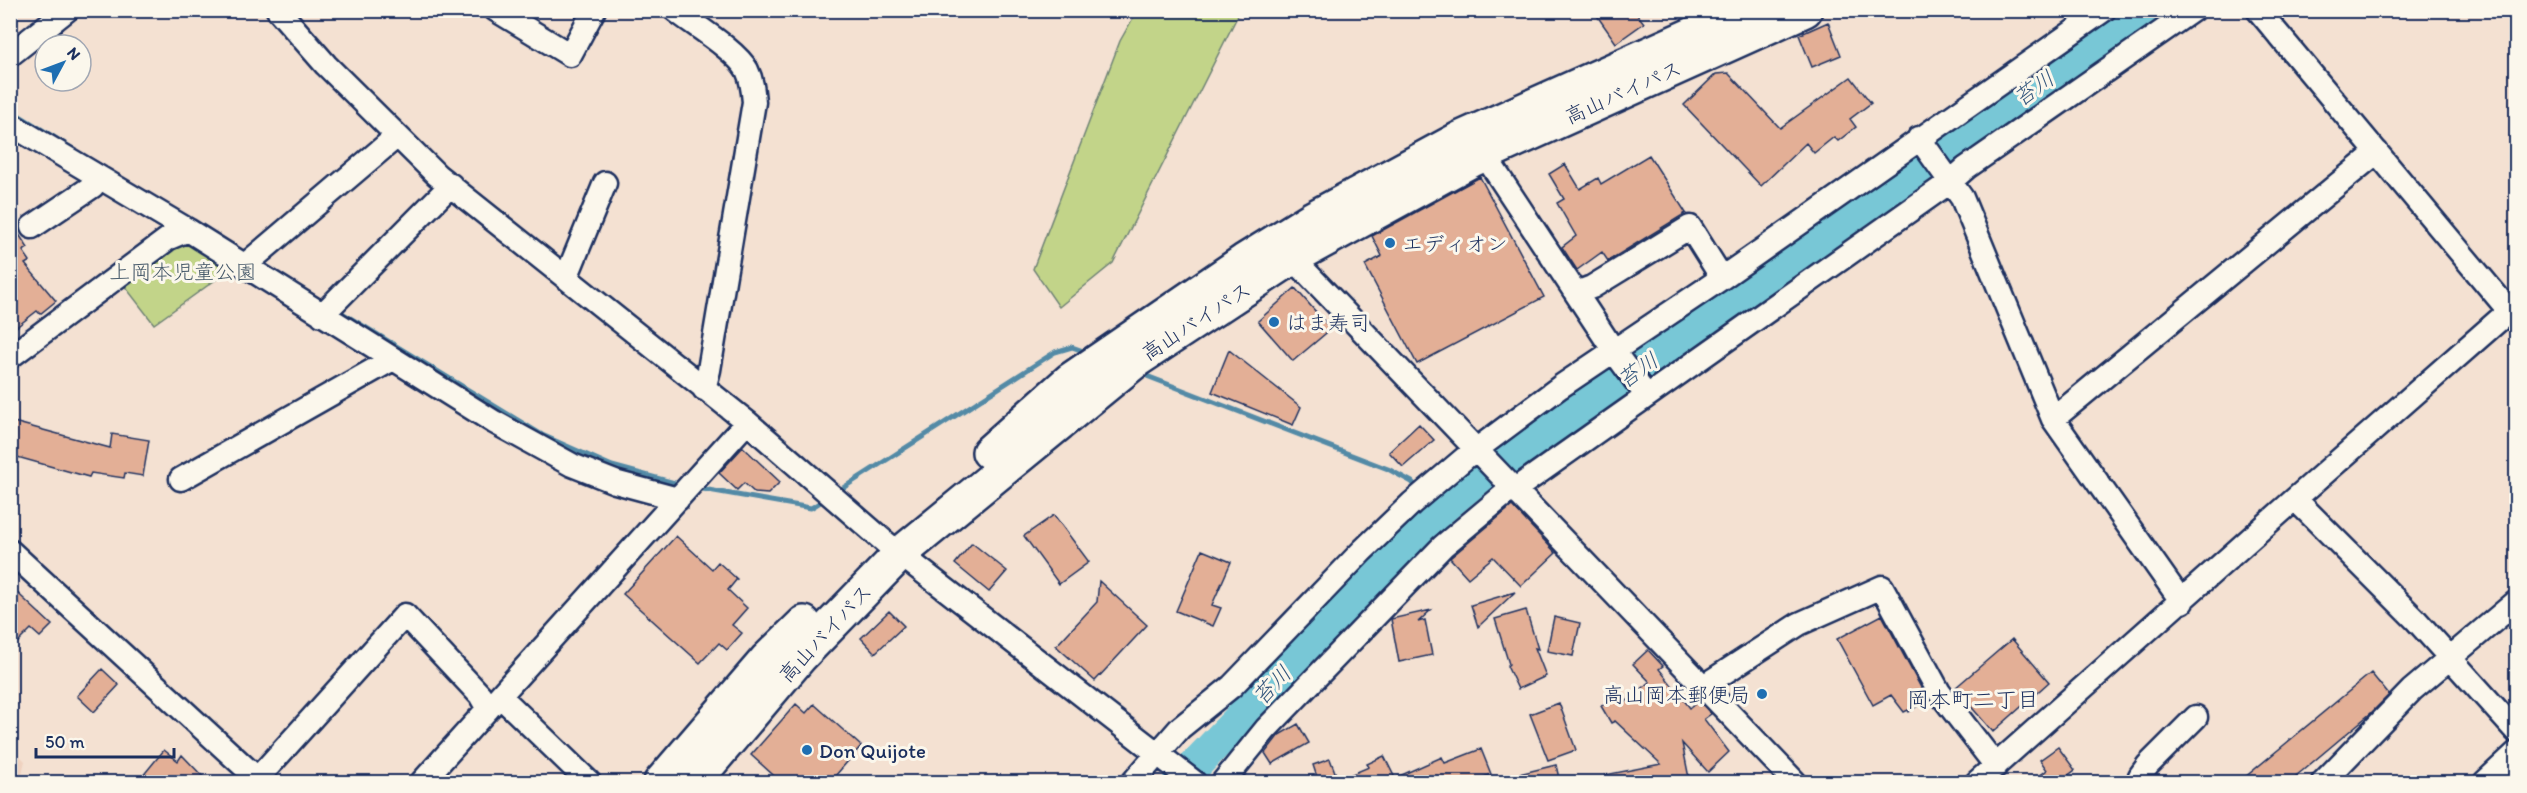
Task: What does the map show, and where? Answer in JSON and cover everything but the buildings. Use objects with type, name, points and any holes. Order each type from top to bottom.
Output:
[{"type":"highway","name":"高山バイパス","points":[[661,783],[767,659],[893,548],[1070,380],[1113,363],[1284,249],[1461,138],[1747,10]]},
{"type":"highway","name":"高山バイパス","points":[[1284,249],[1484,154],[1805,10]]},
{"type":"highway","name":"高山バイパス","points":[[694,783],[893,548]]},
{"type":"street","points":[[10,55],[67,10]]},
{"type":"street","points":[[278,10],[326,65],[451,186],[747,422],[893,548],[1194,783]]},
{"type":"street","points":[[495,10],[570,55],[594,10]]},
{"type":"street","points":[[675,10],[736,56],[747,69],[753,87],[754,102],[709,370],[704,388]]},
{"type":"street","points":[[1133,783],[1163,759],[1180,728],[1232,686],[1412,502],[1431,486],[1560,387],[1616,354],[1722,278],[1921,142],[2104,10]]},
{"type":"street","points":[[1223,783],[1266,729],[1443,546],[1511,487],[1948,179],[2193,10]]},
{"type":"street","points":[[1977,783],[2295,499],[2514,312],[2258,10]]},
{"type":"street","points":[[10,124],[188,230],[250,261],[328,310],[393,359],[494,422],[572,465],[615,482],[680,496]]},
{"type":"street","points":[[250,261],[397,136]]},
{"type":"street","points":[[1921,142],[1962,198],[2053,419],[2182,602]]},
{"type":"street","points":[[2053,419],[2377,152]]},
{"type":"street","points":[[1484,154],[1616,354],[1644,392]]},
{"type":"street","points":[[32,227],[93,186],[99,177]]},
{"type":"street","points":[[566,278],[605,183]]},
{"type":"street","points":[[328,310],[451,186]]},
{"type":"street","points":[[1576,293],[1592,287],[1690,227],[1722,278]]},
{"type":"street","points":[[10,357],[169,238],[188,230]]},
{"type":"street","points":[[1284,249],[1795,783]]},
{"type":"street","points":[[181,479],[393,359]]},
{"type":"street","points":[[422,783],[747,422]]},
{"type":"street","points":[[2295,499],[2362,564],[2451,657],[2517,732]]},
{"type":"street","points":[[10,551],[259,781],[405,615],[480,695],[494,703],[589,783]]},
{"type":"street","points":[[1702,687],[1799,624],[1882,587],[1939,692],[1996,766]]},
{"type":"street","points":[[2324,783],[2412,690],[2517,602]]},
{"type":"street","points":[[2140,783],[2140,776],[2148,765],[2196,717]]},
{"type":"street","points":[[2485,783],[2517,753]]},
{"type":"shaded area","points":[[10,746],[25,761],[20,782],[11,782]]},
{"type":"green space","points":[[1137,11],[1240,11],[1113,263],[1059,307],[1033,269],[1120,41]]},
{"type":"green space","name":"上岡本児童公園","points":[[194,243],[232,268],[154,324],[123,284],[175,245]]},
{"type":"waterway","name":"苔川","points":[[1179,782],[1437,512],[1479,477],[1517,456],[1613,384],[2142,10]]},
{"type":"waterway","points":[[10,110],[73,149]]},
{"type":"waterway","points":[[337,310],[542,435],[612,466],[682,485]]},
{"type":"waterway","points":[[835,493],[1055,352],[1072,347],[1089,353]]},
{"type":"waterway","points":[[1139,373],[1388,469],[1412,482],[1420,491]]},
{"type":"waterway","points":[[697,488],[811,508],[827,498]]},
{"type":"waterway","points":[[1426,498],[1437,512]]},
{"type":"place","name":"エディオン","points":[[1390,243]]},
{"type":"place","name":"はま寿司","points":[[1274,322]]},
{"type":"place","name":"高山岡本郵便局","points":[[1762,694]]},
{"type":"place","name":"Don Quijote","points":[[807,750]]},
{"type":"district","name":"岡本町二丁目","points":[[1973,699]]}]
